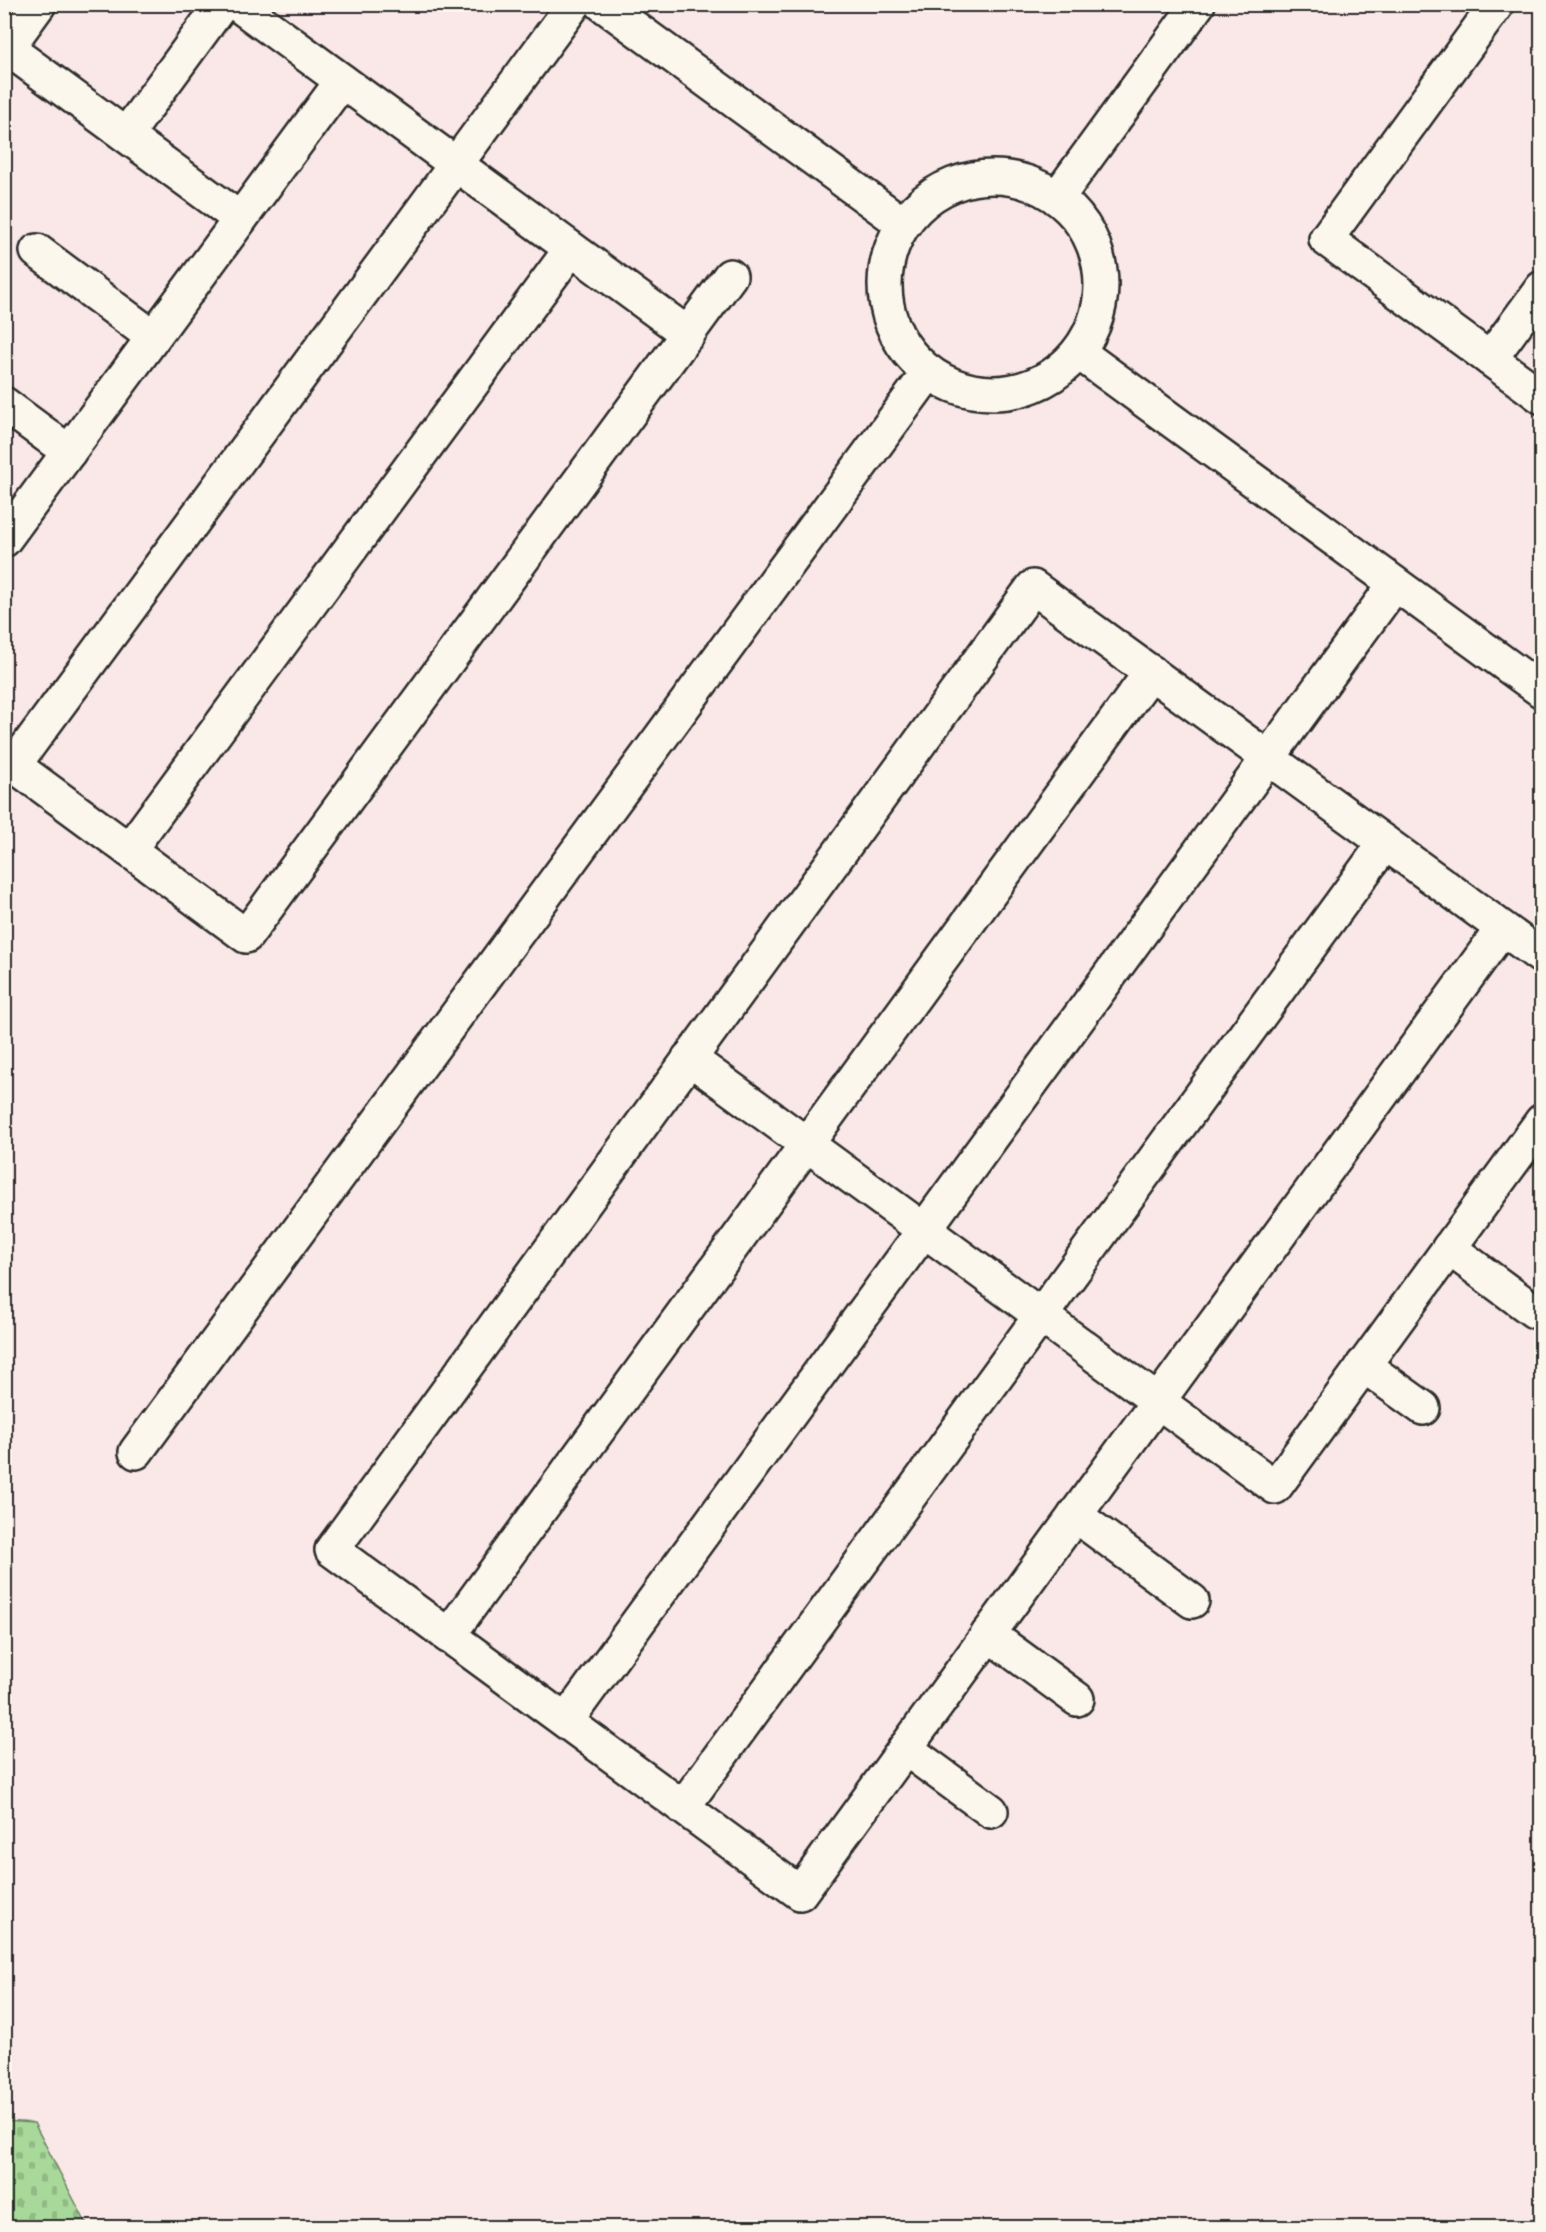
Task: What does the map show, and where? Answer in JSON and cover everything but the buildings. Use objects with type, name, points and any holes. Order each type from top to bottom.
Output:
[{"type":"street","points":[[39,4],[6,47],[240,219]]},
{"type":"street","points":[[126,135],[222,4]]},
{"type":"street","points":[[237,4],[688,334]]},
{"type":"street","points":[[574,4],[9,762],[246,936],[730,276]]},
{"type":"street","points":[[602,4],[903,224]]},
{"type":"street","points":[[1056,198],[1198,4]]},
{"type":"street","points":[[1497,4],[1326,239],[1542,397]]},
{"type":"street","points":[[4,540],[342,81]]},
{"type":"street","points":[[993,177],[1022,180],[1056,198],[1073,212],[1086,230],[1100,271],[1097,314],[1078,352],[1047,379],[1008,392],[987,393],[966,389],[928,372],[898,336],[889,314],[885,291],[885,268],[892,245],[903,224],[929,197],[946,186],[964,180],[993,177]]},
{"type":"street","points":[[129,850],[571,249]]},
{"type":"street","points":[[37,251],[153,337]]},
{"type":"street","points":[[1490,359],[1542,288]]},
{"type":"street","points":[[1078,352],[1542,691]]},
{"type":"street","points":[[136,1452],[928,372]]},
{"type":"street","points":[[4,404],[69,452]]},
{"type":"street","points":[[566,1721],[1395,584]]},
{"type":"street","points":[[1502,928],[800,1893],[332,1550],[1034,587],[1542,957]]},
{"type":"street","points":[[448,1636],[1151,672]]},
{"type":"street","points":[[683,1807],[1385,843]]},
{"type":"street","points":[[689,1059],[1275,1487],[1449,1248],[1538,1132]]},
{"type":"street","points":[[1449,1248],[1534,1311]]},
{"type":"street","points":[[1364,1365],[1422,1408]]},
{"type":"street","points":[[1075,1515],[1192,1601]]},
{"type":"street","points":[[988,1634],[1077,1699]]},
{"type":"street","points":[[905,1748],[991,1810]]},
{"type":"green space","points":[[5,2121],[34,2123],[88,2227],[5,2227]]}]
